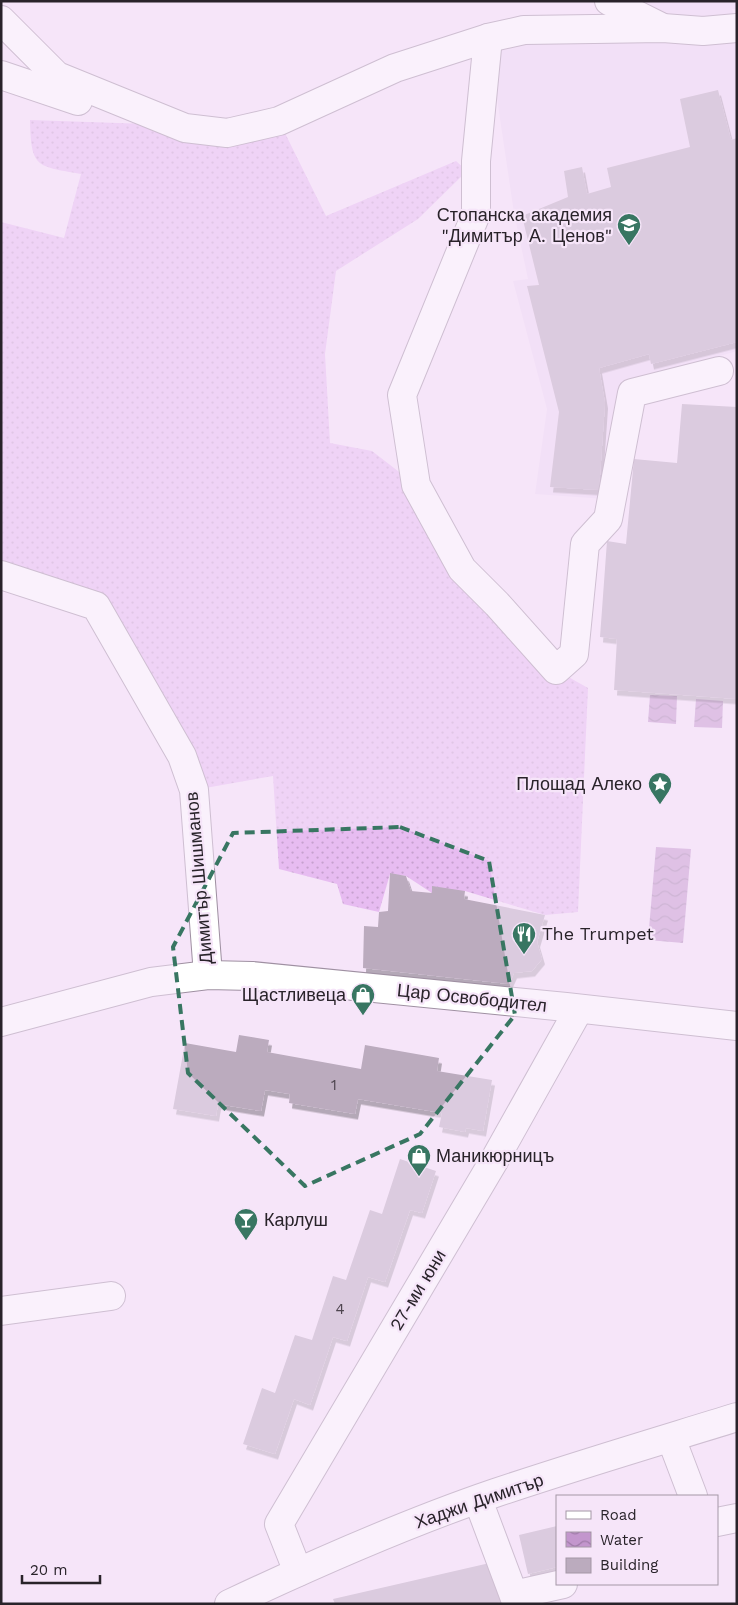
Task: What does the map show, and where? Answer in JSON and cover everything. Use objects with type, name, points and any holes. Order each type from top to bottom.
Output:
[{"type":"street","points":[[609,1],[663,28]]},
{"type":"street","points":[[1,20],[57,76],[185,128]]},
{"type":"street","points":[[1,75],[147,124],[227,133],[279,121],[396,68],[488,38],[524,30],[663,28],[703,31],[737,28]]},
{"type":"street","points":[[488,38],[476,161],[476,214],[402,396],[416,485],[462,569],[497,604],[556,670],[574,654],[585,544],[608,519],[632,393],[719,371]]},
{"type":"street","name":"Димитър Шишманов","points":[[1,575],[96,606],[182,756],[194,790],[208,975]]},
{"type":"street","name":"Цар Освободител","points":[[1,1022],[151,982],[208,975],[252,976],[737,1026]]},
{"type":"street","name":"27-ми юни","points":[[298,1572],[279,1524],[494,1159],[579,1009]]},
{"type":"street","points":[[1,1311],[111,1296]]},
{"type":"street","name":"Хаджи Димитър","points":[[229,1604],[298,1572],[400,1529],[478,1500],[737,1417]]},
{"type":"street","points":[[671,1438],[693,1495]]},
{"type":"street","points":[[478,1500],[516,1599],[560,1585]]},
{"type":"street","points":[[718,1522],[737,1518]]},
{"type":"highlighted area","points":[[400,827],[489,861],[515,1015],[420,1134],[305,1186],[188,1073],[173,947],[233,833]]},
{"type":"shaded area","name":"Стопанска академия \"Димитър А. Ценов\"","points":[[643,1],[737,1],[737,9],[732,9],[737,30],[737,351],[620,385],[605,499],[535,494],[547,409],[513,281],[528,279],[514,213],[488,38],[658,40],[662,11]]},
{"type":"shaded area","points":[[30,120],[147,124],[279,121],[326,216],[456,161],[467,171],[418,219],[336,271],[325,354],[330,443],[372,451],[416,485],[462,569],[556,670],[588,688],[578,912],[545,915],[465,891],[432,893],[406,876],[390,874],[379,912],[343,904],[337,884],[279,869],[273,776],[194,790],[96,606],[1,575],[1,222],[64,238],[81,174],[54,169],[39,162],[32,148]]},
{"type":"water","points":[[650,695],[677,696],[676,724],[648,722]]},
{"type":"water","points":[[696,699],[723,701],[722,728],[694,727]]},
{"type":"water","points":[[656,847],[691,849],[683,943],[648,940]]},
{"type":"building","points":[[718,90],[731,140],[737,138],[737,342],[651,364],[649,354],[599,368],[605,403],[599,490],[550,487],[559,412],[527,286],[539,285],[522,216],[568,197],[564,171],[582,167],[587,194],[611,187],[607,168],[690,147],[680,99]]},
{"type":"building","points":[[682,404],[737,407],[737,699],[614,690],[617,639],[600,637],[607,541],[626,544],[634,459],[677,463]]},
{"type":"building","points":[[390,873],[406,876],[411,891],[432,893],[432,886],[465,891],[464,899],[545,915],[537,942],[542,959],[532,971],[514,973],[509,984],[363,968],[364,926],[378,927],[379,912],[388,911]]},
{"type":"building","points":[[239,1035],[269,1040],[267,1052],[361,1069],[365,1045],[439,1058],[437,1071],[492,1080],[483,1131],[466,1128],[465,1132],[439,1127],[442,1113],[358,1099],[355,1114],[289,1103],[290,1094],[265,1090],[261,1111],[218,1104],[216,1116],[173,1109],[185,1043],[236,1052]]},
{"type":"building","points":[[400,1159],[436,1171],[422,1213],[410,1210],[385,1282],[368,1277],[347,1341],[333,1337],[310,1405],[294,1399],[275,1454],[243,1444],[262,1388],[275,1393],[295,1335],[312,1340],[333,1276],[346,1280],[370,1210],[382,1214]]},
{"type":"building","points":[[556,1526],[556,1567],[528,1574],[519,1535]]},
{"type":"building","points":[[494,1562],[503,1601],[493,1604],[335,1604],[333,1599]]},
{"type":"place","name":"Стопанска академия \"Димитър А. Ценов\"","points":[[629,246]]},
{"type":"place","name":"Площад Алеко","points":[[660,805]]},
{"type":"place","name":"The Trumpet","points":[[524,955]]},
{"type":"place","name":"Щастливеца","points":[[363,1016]]},
{"type":"place","name":"Маникюрницъ","points":[[419,1177]]},
{"type":"place","name":"Карлуш","points":[[246,1241]]}]
